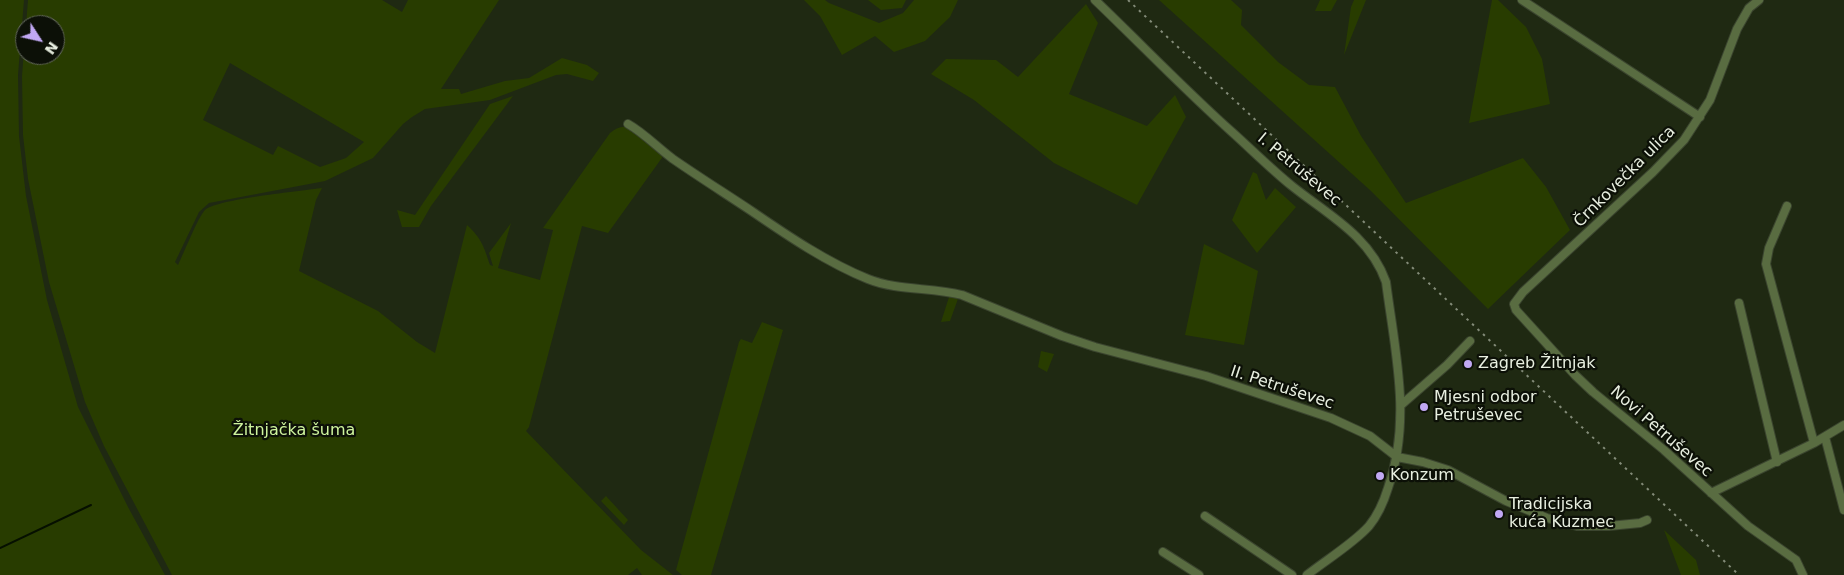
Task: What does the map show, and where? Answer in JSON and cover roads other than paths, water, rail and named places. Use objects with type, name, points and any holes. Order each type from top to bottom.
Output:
[{"type":"street","name":"I. Petruševec","points":[[1095,0],[1230,130],[1291,185],[1340,222],[1369,249],[1382,271],[1386,282],[1401,405],[1398,457],[1385,497],[1371,524],[1307,575]]},
{"type":"street","points":[[1522,0],[1700,117]]},
{"type":"street","name":"Črnkovečka ulica","points":[[1514,304],[1523,292],[1653,172],[1684,140],[1710,100],[1737,29],[1749,8],[1759,0]]},
{"type":"street","name":"II. Petruševec","points":[[628,124],[665,153],[778,230],[814,252],[868,279],[895,286],[951,292],[962,295],[1062,336],[1206,376],[1331,418],[1370,436],[1398,457]]},
{"type":"street","points":[[1787,206],[1769,248],[1766,264],[1814,443]]},
{"type":"street","points":[[1739,303],[1777,462]]},
{"type":"street","name":"Novi Petruševec","points":[[1514,304],[1516,310],[1574,375],[1664,450],[1757,533],[1796,560],[1803,575]]},
{"type":"street","points":[[1401,405],[1447,365],[1470,341]]},
{"type":"street","name":"Novi Petruševec","points":[[1711,493],[1814,443],[1844,424]]},
{"type":"street","points":[[1825,437],[1844,510]]},
{"type":"street","points":[[1398,457],[1448,470],[1506,501],[1565,523],[1577,526],[1609,526],[1640,523],[1647,520]]},
{"type":"street","points":[[1206,516],[1292,575]]},
{"type":"street","points":[[1163,552],[1199,575]]},
{"type":"waterway","points":[[0,548],[91,505]]},
{"type":"railway","points":[[1128,0],[1739,575]]},
{"type":"place","name":"Zagreb Žitnjak","points":[[1468,364]]},
{"type":"place","name":"Mjesni odbor Petruševec","points":[[1424,407]]},
{"type":"place","name":"Konzum","points":[[1380,476]]},
{"type":"place","name":"Tradicijska kuća Kuzmec","points":[[1499,514]]},
{"type":"park label","name":"Žitnjačka šuma","points":[[294,431]]}]
